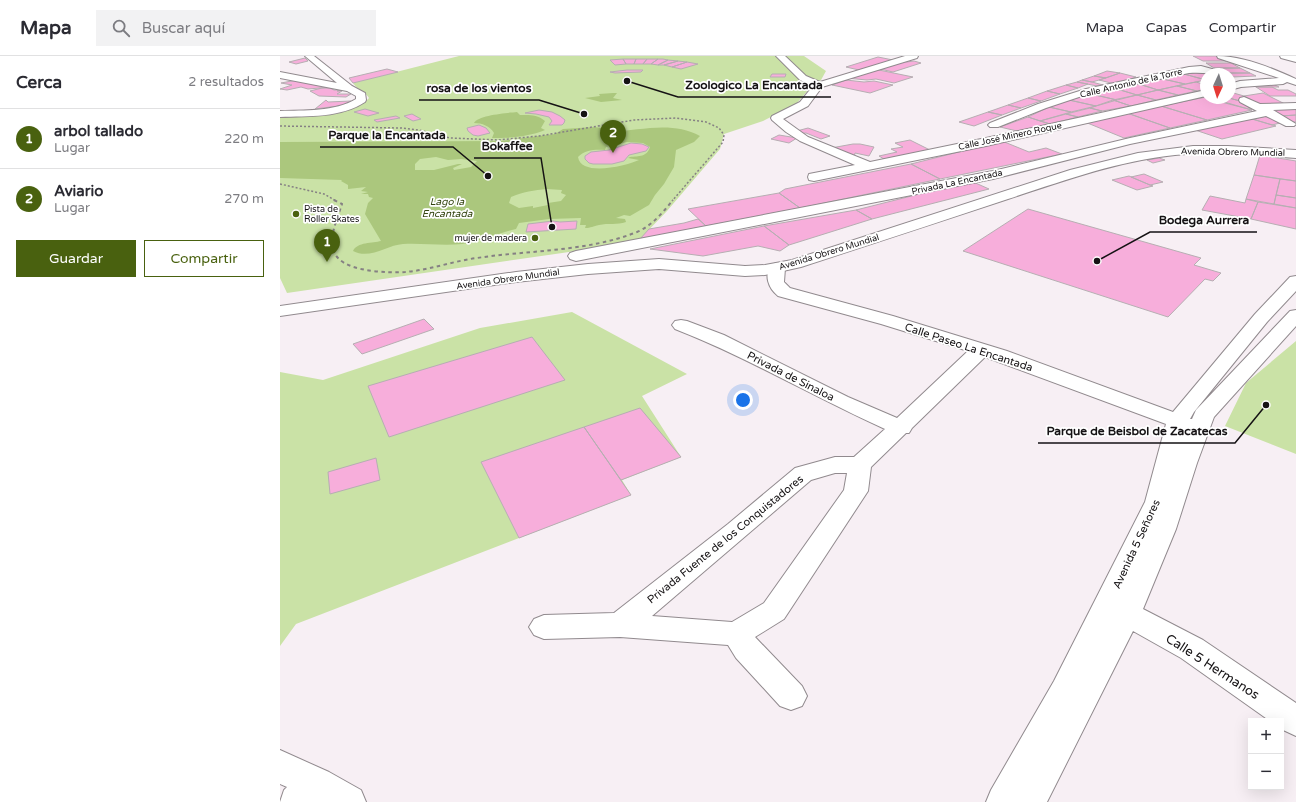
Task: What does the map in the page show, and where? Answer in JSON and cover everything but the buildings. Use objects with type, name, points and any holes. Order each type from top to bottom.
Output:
[{"type":"street","points":[[280,114],[333,109],[354,104],[362,100],[361,95],[349,88],[309,56]]},
{"type":"street","points":[[780,56],[803,78],[819,85]]},
{"type":"street","points":[[1221,56],[1295,80]]},
{"type":"street","points":[[1233,56],[1295,80]]},
{"type":"street","points":[[1284,56],[1296,59]]},
{"type":"street","points":[[869,166],[804,139],[776,118],[804,104],[819,85],[915,58]]},
{"type":"street","points":[[280,74],[308,69],[320,64]]},
{"type":"street","name":"Calle Antonio de la Torre","points":[[994,125],[1042,106],[1089,91],[1189,70],[1200,69]]},
{"type":"street","points":[[280,74],[349,88]]},
{"type":"street","points":[[1236,85],[1295,80]]},
{"type":"street","points":[[1236,82],[1240,84]]},
{"type":"street","name":"Calle José Minero Roque","points":[[814,177],[986,142],[1200,94]]},
{"type":"street","points":[[1244,100],[1290,124]]},
{"type":"street","name":"Privada La Encantada","points":[[642,250],[993,175],[1264,110],[1296,106]]},
{"type":"street","name":"Avenida Obrero Mundial","points":[[280,303],[526,262],[642,250],[723,263],[770,260],[1058,169],[1111,154],[1177,145],[1258,145],[1296,148]]},
{"type":"street","name":"Avenida Obrero Mundial","points":[[280,311],[516,277],[601,267],[659,264],[745,271],[776,268],[795,264],[1075,173],[1114,162],[1159,153],[1195,150],[1296,154]]},
{"type":"street","name":"Calle Paseo La Encantada","points":[[776,268],[775,280],[778,288],[784,292],[887,320],[982,350],[1027,365],[1187,426]]},
{"type":"street","name":"Avenida 5 Señores","points":[[1028,802],[1127,614],[1163,529],[1187,426],[1186,409],[1281,320],[1296,281]]},
{"type":"street","name":"Privada de Sinaloa","points":[[681,325],[717,339],[841,401],[901,428]]},
{"type":"street","points":[[544,627],[620,625],[736,634],[774,611],[856,490],[860,465],[982,350]]},
{"type":"street","name":"Avenida 5 Señores","points":[[1004,802],[1065,691],[1157,502],[1187,426]]},
{"type":"street","name":"Privada Fuente de los Conquistadores","points":[[620,625],[803,474],[835,465],[860,465]]},
{"type":"street","name":"Calle 5 Hermanos","points":[[1127,614],[1192,649],[1296,720]]},
{"type":"street","points":[[736,634],[747,649],[791,696]]},
{"type":"street","points":[[280,766],[307,793],[348,802]]},
{"type":"shaded area","points":[[459,56],[804,56],[826,71],[821,80],[810,88],[796,104],[763,121],[724,134],[720,149],[667,211],[640,239],[569,252],[287,293],[280,278],[280,116],[359,105],[369,98],[353,83]]},
{"type":"shaded area","points":[[572,312],[687,374],[642,396],[681,457],[622,480],[631,495],[296,624],[280,646],[280,372],[323,380],[480,328]]},
{"type":"shaded area","points":[[1296,341],[1296,454],[1225,426],[1246,383]]},
{"type":"water","points":[[617,93],[613,98],[622,100],[601,102],[585,98],[600,96],[599,94]]},
{"type":"water","points":[[517,112],[520,115],[533,115],[539,117],[545,121],[541,128],[545,130],[525,136],[492,138],[494,133],[490,128],[483,124],[474,123],[477,120],[487,116]]},
{"type":"water","name":"Lago la Encantada","points":[[595,127],[607,129],[612,132],[645,128],[668,128],[690,131],[700,136],[694,142],[676,150],[674,167],[649,205],[630,216],[624,215],[616,218],[625,219],[626,222],[602,224],[585,228],[586,225],[580,225],[581,218],[549,219],[519,223],[516,229],[469,243],[447,245],[403,244],[366,254],[353,251],[362,244],[381,241],[365,214],[368,203],[373,198],[369,197],[368,194],[361,194],[368,192],[361,191],[366,187],[348,189],[348,185],[341,181],[342,180],[280,178],[280,142],[501,141],[555,134],[563,129]],"holes":[[[627,142],[643,143],[650,147],[647,153],[628,158],[639,160],[615,167],[587,167],[581,163],[578,157],[587,151],[605,150],[606,147]],[[436,157],[448,160],[461,159],[477,161],[471,167],[454,170],[453,168],[462,164],[434,170],[415,170],[415,164],[420,159]],[[547,189],[562,190],[561,193],[566,195],[561,201],[548,203],[548,205],[533,208],[533,206],[519,208],[509,203],[511,197]]]},
{"type":"railway","points":[[280,126],[401,128],[419,130],[450,138],[498,140],[539,136],[634,120],[676,118],[706,122],[719,128],[724,135],[723,142],[672,201]]},
{"type":"railway","points":[[280,184],[324,194],[336,201]]},
{"type":"railway","points":[[336,201],[342,204],[335,224],[332,239],[332,246],[338,258],[344,263],[360,269],[380,272],[405,272],[477,258],[558,250],[618,239],[648,226],[673,200]]},
{"type":"place","name":"Zoologico La Encantada","points":[[627,81]]},
{"type":"place","name":"rosa de los vientos","points":[[584,114]]},
{"type":"place","name":"Aviario","points":[[613,153]]},
{"type":"place","name":"Parque la Encantada","points":[[488,176]]},
{"type":"place","name":"Pista de Roller Skates","points":[[296,214]]},
{"type":"place","name":"Bokaffee","points":[[552,227]]},
{"type":"place","name":"mujer de madera","points":[[535,238]]},
{"type":"place","name":"Bodega Aurrera","points":[[1097,261]]},
{"type":"place","name":"arbol tallado","points":[[327,262]]},
{"type":"place","name":"Parque de Beisbol de Zacatecas","points":[[1266,405]]}]
